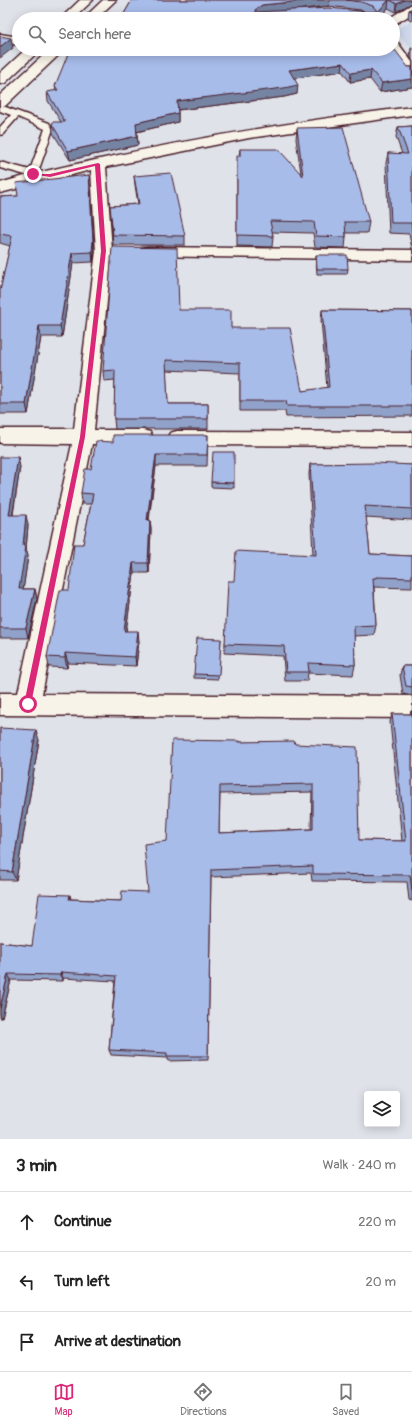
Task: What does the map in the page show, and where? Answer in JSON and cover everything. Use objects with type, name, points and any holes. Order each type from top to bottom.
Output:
[{"type":"street","points":[[74,12],[87,0]]},
{"type":"street","points":[[97,12],[110,0]]},
{"type":"street","points":[[400,16],[412,8]]},
{"type":"street","points":[[0,38],[12,40]]},
{"type":"street","points":[[400,55],[412,71]]},
{"type":"street","points":[[0,80],[26,56]]},
{"type":"street","points":[[0,103],[50,56]]},
{"type":"street","points":[[0,188],[176,146],[311,123],[412,111]]},
{"type":"street","points":[[28,704],[82,437],[117,251],[98,164]]},
{"type":"street","points":[[117,251],[412,255]]},
{"type":"street","points":[[0,436],[412,439]]},
{"type":"street","points":[[0,704],[412,707]]},
{"type":"lane","points":[[0,108],[46,125],[49,129],[33,174]]},
{"type":"lane","points":[[0,132],[17,114]]},
{"type":"lane","points":[[0,165],[33,174],[50,175]]},
{"type":"shaded area","points":[[412,21],[412,49],[400,36],[400,27]]},
{"type":"building","points":[[132,0],[312,0],[262,5],[255,10],[256,12],[125,12]]},
{"type":"building","points":[[346,0],[389,0],[378,12],[369,12],[377,11],[373,6],[361,2]]},
{"type":"building","points":[[390,0],[404,0],[397,4]]},
{"type":"building","points":[[329,8],[369,12],[256,12]]},
{"type":"building","points":[[0,36],[11,38],[0,47]]},
{"type":"building","points":[[67,56],[400,56],[408,67],[412,67],[412,79],[382,83],[371,70],[351,73],[343,63],[289,70],[298,85],[177,101],[178,113],[136,123],[137,136],[68,151],[52,124],[53,122],[65,122],[47,92],[58,90],[55,86]]},
{"type":"building","points":[[412,126],[412,230],[411,223],[391,223],[388,153],[408,154],[398,127]]},
{"type":"building","points":[[343,127],[369,222],[345,222],[346,237],[316,236],[314,222],[270,221],[273,236],[237,235],[237,156],[240,156],[240,149],[278,149],[303,176],[297,128]]},
{"type":"building","points":[[171,173],[185,236],[113,235],[110,206],[139,204],[134,176]]},
{"type":"building","points":[[89,175],[93,241],[92,252],[72,253],[60,326],[39,326],[26,404],[0,404],[0,291],[12,236],[0,234],[0,197],[18,196],[16,183]]},
{"type":"building","points":[[112,247],[177,248],[179,310],[231,310],[231,328],[290,328],[302,391],[329,387],[322,310],[412,311],[412,406],[287,406],[286,401],[240,401],[240,363],[166,360],[168,404],[208,404],[208,419],[114,419],[115,370],[103,371]]},
{"type":"building","points":[[316,255],[347,255],[348,269],[317,269]]},
{"type":"building","points":[[113,435],[208,435],[207,455],[156,455],[147,520],[150,520],[148,563],[133,563],[124,631],[138,631],[135,657],[65,653],[65,658],[47,657],[60,590],[69,590],[74,544],[83,544],[93,494],[81,493],[85,469],[91,469],[96,441],[113,442]]},
{"type":"building","points":[[213,452],[234,452],[234,483],[211,482]]},
{"type":"building","points":[[0,457],[18,457],[9,515],[26,515],[23,546],[26,546],[19,589],[35,589],[26,628],[0,628]]},
{"type":"building","points":[[375,463],[412,465],[412,509],[365,506],[370,554],[412,556],[412,578],[373,578],[376,625],[354,626],[355,665],[308,663],[309,672],[286,672],[284,646],[225,644],[228,581],[234,581],[236,551],[316,555],[310,464]]},
{"type":"building","points":[[197,638],[221,639],[219,675],[194,674]]},
{"type":"building","points":[[402,666],[412,666],[412,687],[406,686]]},
{"type":"building","points":[[412,711],[412,891],[410,875],[313,874],[313,866],[211,870],[208,1056],[167,1056],[167,1053],[109,1050],[116,976],[61,972],[60,975],[8,974],[0,1008],[0,942],[32,946],[39,894],[70,895],[69,899],[121,901],[122,891],[148,892],[144,844],[167,841],[172,740],[239,742],[294,741],[295,744],[357,747],[359,840],[406,841],[392,714],[411,714]],"holes":[[[313,784],[313,829],[219,833],[220,786]]]},
{"type":"building","points":[[0,728],[36,730],[12,872],[0,871]]},
{"type":"route","points":[[28,704],[82,437],[104,251],[99,207],[98,164],[50,175],[33,174]]}]
